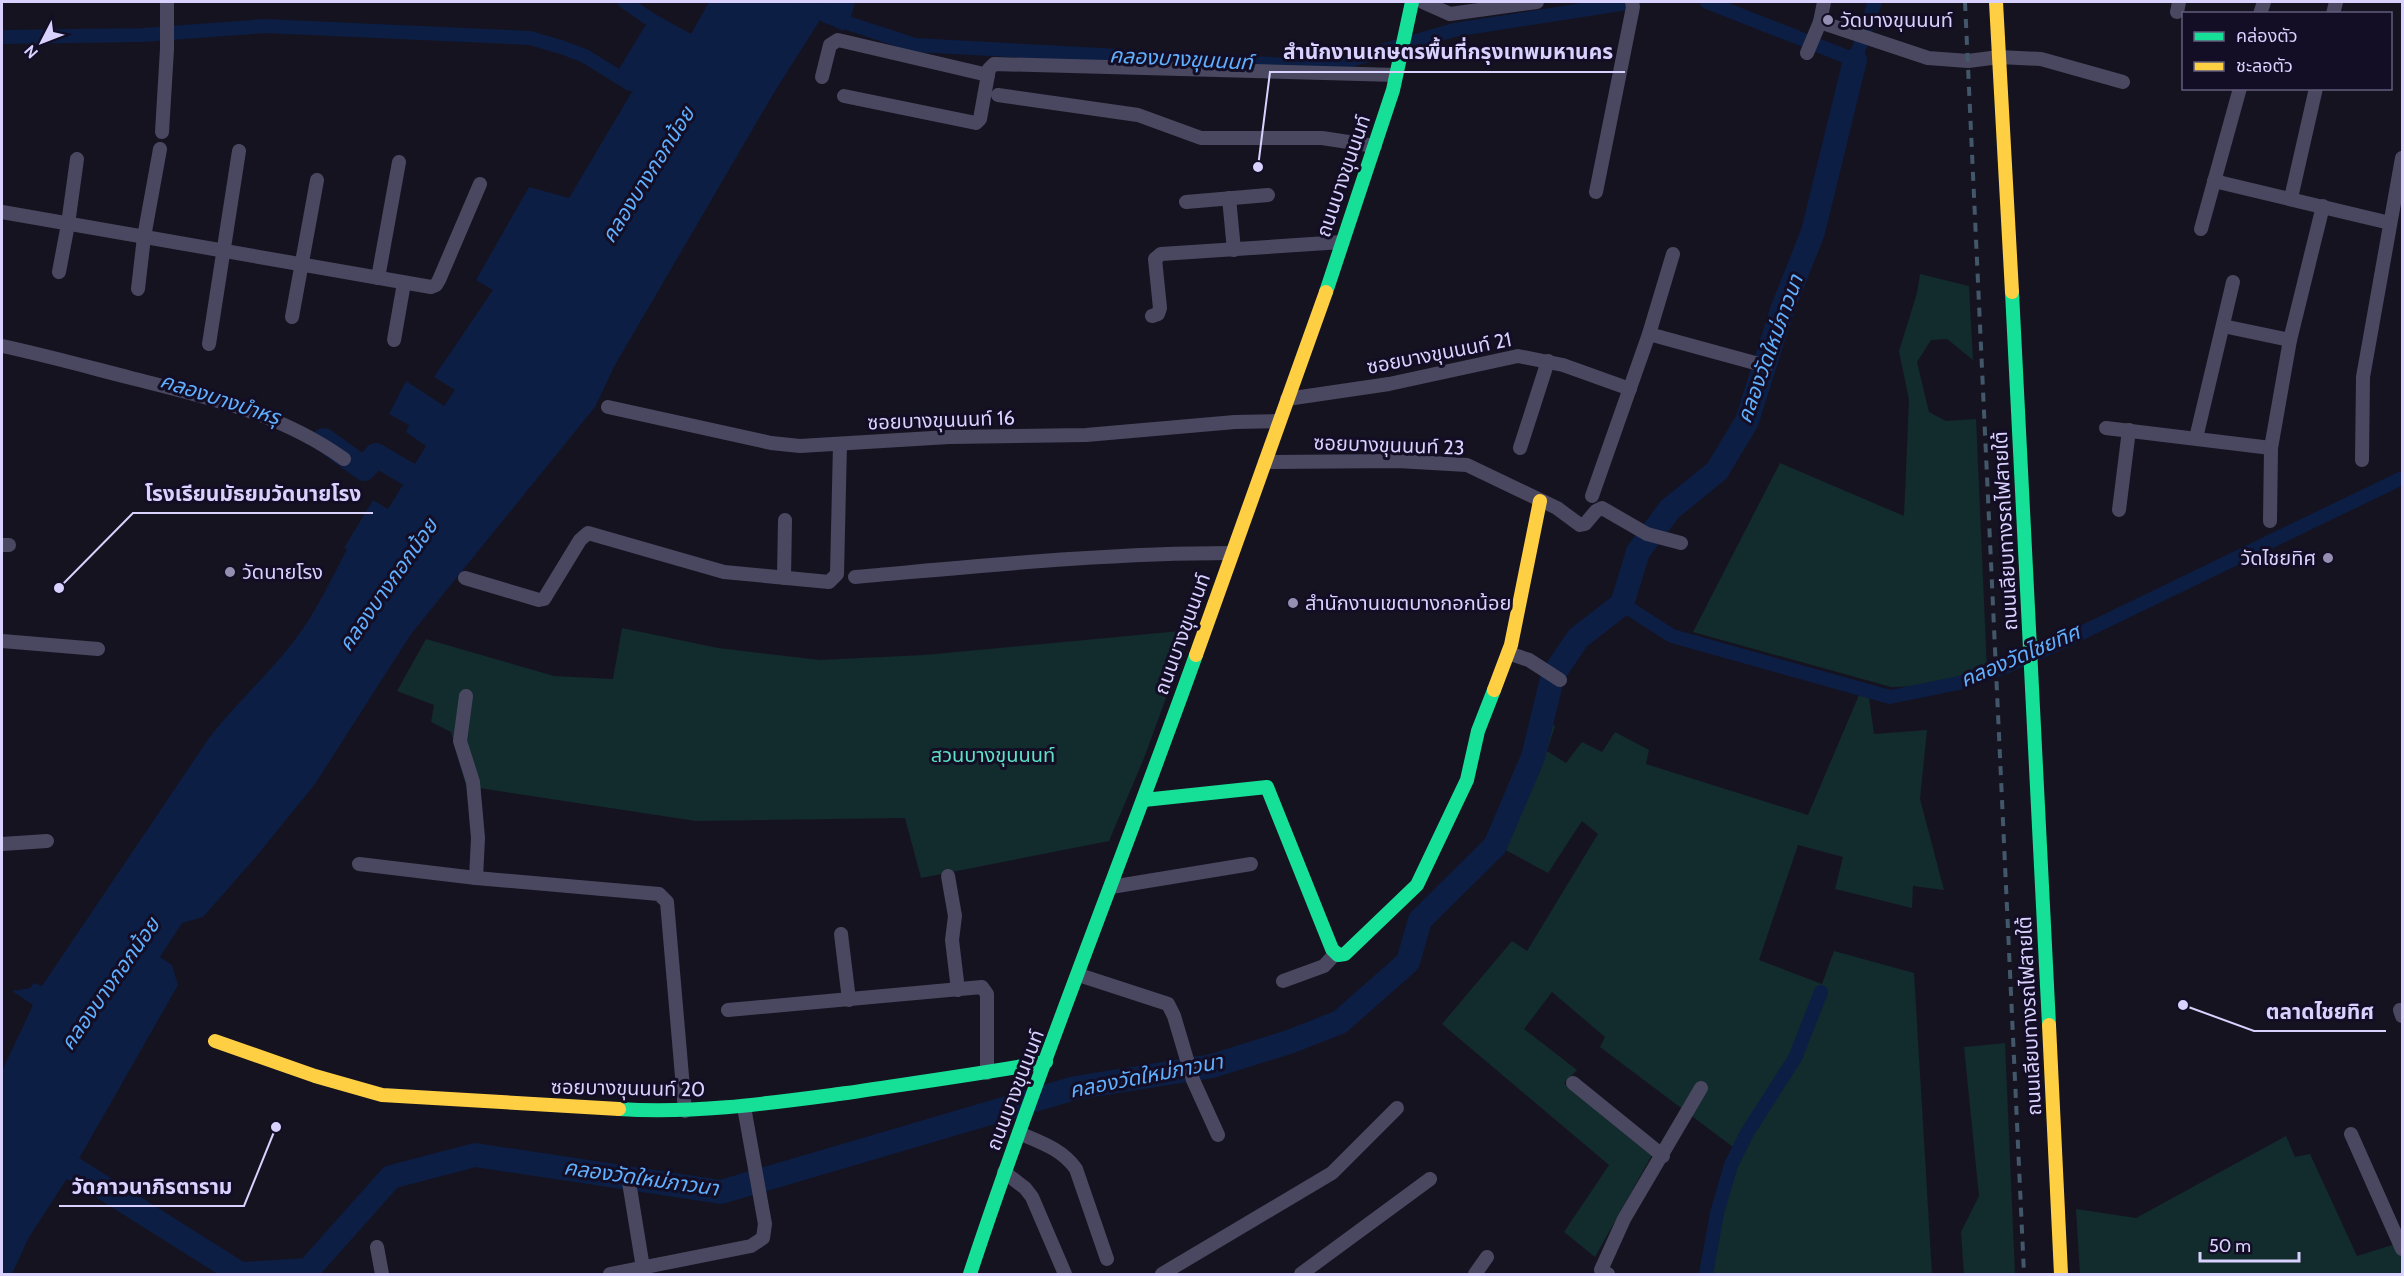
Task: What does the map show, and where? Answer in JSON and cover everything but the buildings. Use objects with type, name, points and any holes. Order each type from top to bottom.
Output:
[{"type":"street","points":[[162,132],[167,2]]},
{"type":"street","name":"ถนนบางขุนนนท์","points":[[970,1275],[1004,1172],[1144,800],[1342,242],[1375,146],[1396,75],[1412,2]]},
{"type":"street","points":[[1423,2],[1450,14],[1537,2]]},
{"type":"street","points":[[1596,192],[1633,7],[1632,2]]},
{"type":"street","points":[[1810,46],[1821,22],[1824,2]]},
{"type":"street","name":"ถนนเลียบทางรถไฟสายใต้","points":[[1996,2],[2030,629],[2061,1275]]},
{"type":"street","points":[[1821,22],[1928,58],[1968,61],[1999,57],[2041,59],[2123,81]]},
{"type":"street","points":[[822,76],[830,45],[838,40],[988,75]]},
{"type":"street","points":[[844,96],[976,123],[980,119],[989,69],[994,64],[1396,75]]},
{"type":"street","points":[[2201,229],[2239,90]]},
{"type":"street","points":[[2291,198],[2316,90]]},
{"type":"street","points":[[998,94],[1138,116],[1201,138],[1322,138],[1375,146]]},
{"type":"street","points":[[138,289],[144,237],[160,149]]},
{"type":"street","points":[[209,344],[239,151]]},
{"type":"street","points":[[2362,460],[2363,377],[2403,158]]},
{"type":"street","points":[[59,272],[76,159]]},
{"type":"street","points":[[378,278],[399,162]]},
{"type":"street","points":[[292,317],[317,180]]},
{"type":"street","points":[[2214,181],[2390,223]]},
{"type":"street","points":[[2,212],[404,283],[436,285],[480,184]]},
{"type":"street","points":[[1186,202],[1268,195]]},
{"type":"street","points":[[1229,198],[1234,250]]},
{"type":"street","points":[[2270,521],[2271,448],[2290,340],[2323,206]]},
{"type":"street","points":[[1152,316],[1158,314],[1160,307],[1155,265],[1157,256],[1166,253],[1342,242]]},
{"type":"street","points":[[1592,496],[1649,334],[1673,254]]},
{"type":"street","points":[[2196,438],[2233,282]]},
{"type":"street","points":[[394,340],[404,283]]},
{"type":"street","points":[[2223,326],[2290,340]]},
{"type":"street","points":[[1649,334],[1763,365]]},
{"type":"street","points":[[2,346],[259,413],[296,429],[344,459]]},
{"type":"street","name":"ซอยบางขุนนนท์ 21","points":[[1287,399],[1389,384],[1518,356],[1548,361],[1630,389]]},
{"type":"street","points":[[1520,448],[1548,361]]},
{"type":"street","name":"ซอยบางขุนนนท์ 16","points":[[608,406],[771,443],[800,446],[949,437],[1086,435],[1235,422],[1279,422]]},
{"type":"street","points":[[2106,428],[2271,448]]},
{"type":"street","points":[[2119,510],[2129,430]]},
{"type":"street","points":[[465,578],[539,600],[544,599],[580,540],[588,533],[724,572],[823,582],[833,580],[837,574],[840,444]]},
{"type":"street","name":"ซอยบางขุนนนท์ 23","points":[[1265,462],[1398,461],[1467,465],[1557,508],[1580,525],[1585,524],[1596,511],[1602,508],[1647,534],[1681,543]]},
{"type":"street","points":[[1144,800],[1267,787],[1332,949],[1338,955],[1345,954],[1417,885],[1467,780],[1478,730],[1508,653],[1540,501]]},
{"type":"street","points":[[784,578],[785,520]]},
{"type":"street","points":[[855,577],[999,564],[1190,553],[1232,553]]},
{"type":"street","points":[[2,641],[98,649]]},
{"type":"street","points":[[1508,653],[1529,660],[1560,680]]},
{"type":"street","points":[[466,696],[460,741],[472,782],[478,838],[476,878]]},
{"type":"street","points":[[2,844],[47,841]]},
{"type":"street","points":[[359,864],[476,878],[659,894],[664,897],[667,902],[685,1111]]},
{"type":"street","points":[[1111,887],[1251,864]]},
{"type":"street","points":[[948,876],[955,916],[952,940],[958,990]]},
{"type":"street","points":[[841,934],[849,1000]]},
{"type":"street","points":[[1284,981],[1324,966],[1336,953]]},
{"type":"street","points":[[1079,975],[1168,1004],[1174,1016],[1193,1080],[1218,1135]]},
{"type":"street","points":[[728,1010],[982,987],[987,994],[987,1073]]},
{"type":"street","name":"ซอยบางขุนนนท์ 20","points":[[215,1041],[315,1076],[382,1095],[663,1112],[744,1107],[1046,1063]]},
{"type":"street","points":[[1573,1083],[1663,1156]]},
{"type":"street","points":[[1604,1272],[1624,1219],[1701,1088]]},
{"type":"street","points":[[610,1275],[644,1271],[751,1246],[763,1238],[765,1224],[744,1107]]},
{"type":"street","points":[[1162,1275],[1332,1173],[1396,1108]]},
{"type":"street","points":[[1019,1133],[1049,1146],[1072,1164],[1107,1259]]},
{"type":"street","points":[[2351,1134],[2403,1250]]},
{"type":"street","points":[[1004,1172],[1025,1188],[1032,1197],[1065,1275]]},
{"type":"street","points":[[1301,1275],[1430,1179]]},
{"type":"street","points":[[629,1182],[644,1271]]},
{"type":"street","points":[[377,1247],[382,1275]]},
{"type":"street","points":[[1475,1275],[1487,1257]]},
{"type":"green space","points":[[1920,274],[1969,286],[1973,360],[1947,339],[1931,340],[1917,362],[1929,412],[1946,421],[1976,419],[1987,670],[1919,686],[1891,687],[1693,632],[1780,463],[1904,516],[1909,400],[1899,351],[1917,293]]},
{"type":"green space","name":"สวนบางขุนนนท์","points":[[622,628],[718,648],[820,660],[924,655],[1191,630],[1144,758],[1109,841],[921,878],[905,818],[696,821],[466,786],[451,732],[431,722],[434,705],[397,691],[426,639],[554,676],[613,679]]},
{"type":"green space","points":[[1859,695],[1869,698],[1874,734],[1927,730],[1920,799],[1944,890],[1913,886],[1912,908],[1835,889],[1843,857],[1798,845],[1759,960],[1822,984],[1834,951],[1914,973],[1932,1274],[1699,1274],[1715,1197],[1733,1147],[1600,1047],[1605,1037],[1552,992],[1524,1029],[1577,1070],[1564,1083],[1652,1155],[1595,1257],[1564,1232],[1609,1165],[1442,1024],[1512,941],[1527,951],[1598,834],[1582,821],[1548,873],[1498,846],[1536,720],[1555,726],[1547,751],[1566,763],[1582,742],[1602,752],[1615,732],[1649,750],[1646,764],[1808,815]]},
{"type":"green space","points":[[2005,1043],[2015,1274],[1964,1274],[1961,1232],[1979,1196],[1964,1047]]},
{"type":"green space","points":[[2286,1136],[2295,1157],[2310,1154],[2357,1256],[2402,1242],[2402,1274],[2080,1274],[2076,1209],[2136,1218]]},
{"type":"water","name":"คลองบางกอกน้อย","points":[[709,2],[855,2],[849,24],[843,31],[820,20],[775,91],[615,365],[595,407],[411,634],[315,784],[203,917],[182,923],[160,957],[172,965],[178,985],[73,1169],[28,1239],[12,1274],[2,1274],[2,1071],[33,1005],[12,991],[30,988],[34,983],[42,986],[209,738],[302,631],[335,573],[347,549],[344,548],[373,500],[388,509],[409,475],[404,472],[410,461],[415,464],[426,446],[406,432],[409,425],[389,414],[406,381],[444,406],[455,390],[434,377],[493,290],[476,280],[529,187],[569,198],[633,90],[614,77],[653,13],[691,34]]},
{"type":"waterway","points":[[625,2],[663,28]]},
{"type":"waterway","name":"คลองบางขุนนนท์","points":[[802,2],[826,16],[915,45],[1327,67],[1454,30],[1633,2]]},
{"type":"waterway","name":"คลองบางขุนนนท์","points":[[1707,2],[1855,60],[1875,2]]},
{"type":"waterway","points":[[2,37],[143,35],[265,26],[530,38],[585,56],[630,84]]},
{"type":"waterway","name":"คลองวัดใหม่ภาวนา","points":[[242,1274],[308,1270],[391,1177],[475,1155],[721,1192],[1075,1088],[1212,1066],[1289,1042],[1340,1022],[1408,962],[1420,920],[1495,846],[1533,757],[1553,675],[1578,638],[1622,604],[1638,552],[1670,509],[1717,471],[1747,421],[1782,310],[1813,232],[1855,60]]},
{"type":"waterway","name":"คลองบางบำหรุ","points":[[324,440],[364,469],[376,455],[432,488]]},
{"type":"waterway","name":"คลองวัดไชยทิศ","points":[[1622,604],[1672,636],[1890,697],[1959,683],[2005,667],[2073,637],[2402,478]]},
{"type":"waterway","points":[[1706,1274],[1717,1213],[1731,1165],[1747,1133],[1795,1058],[1821,992]]},
{"type":"waterway","name":"คลองวัดใหม่ภาวนา","points":[[47,1152],[240,1274]]},
{"type":"railway","points":[[1965,2],[2024,1274]]},
{"type":"traffic: fast","points":[[1326,292],[1393,90],[1412,2]]},
{"type":"traffic: fast","points":[[2012,292],[2049,1025]]},
{"type":"traffic: fast","points":[[970,1274],[1052,1041],[1196,655]]},
{"type":"traffic: fast","points":[[1144,800],[1267,787],[1332,949],[1338,955],[1345,954],[1417,885],[1467,780],[1478,731],[1494,690]]},
{"type":"traffic: fast","points":[[619,1109],[705,1109],[762,1104],[1046,1062]]},
{"type":"traffic: slow","points":[[1996,2],[2012,292]]},
{"type":"traffic: slow","points":[[1196,655],[1326,292]]},
{"type":"traffic: slow","points":[[1494,690],[1511,645],[1540,501]]},
{"type":"traffic: slow","points":[[2049,1025],[2061,1274]]},
{"type":"traffic: slow","points":[[215,1041],[315,1076],[382,1095],[619,1109]]},
{"type":"place","name":"วัดบางขุนนนท์","points":[[1828,20]]},
{"type":"place","name":"สำนักงานเกษตรพื้นที่กรุงเทพมหานคร","points":[[1258,167]]},
{"type":"place","name":"วัดไชยทิศ","points":[[2328,558]]},
{"type":"place","name":"วัดนายโรง","points":[[230,572]]},
{"type":"place","name":"โรงเรียนมัธยมวัดนายโรง","points":[[59,588]]},
{"type":"place","name":"สำนักงานเขตบางกอกน้อย","points":[[1293,603]]},
{"type":"place","name":"ตลาดไชยทิศ","points":[[2183,1005]]},
{"type":"place","name":"วัดภาวนาภิรตาราม","points":[[276,1127]]}]
